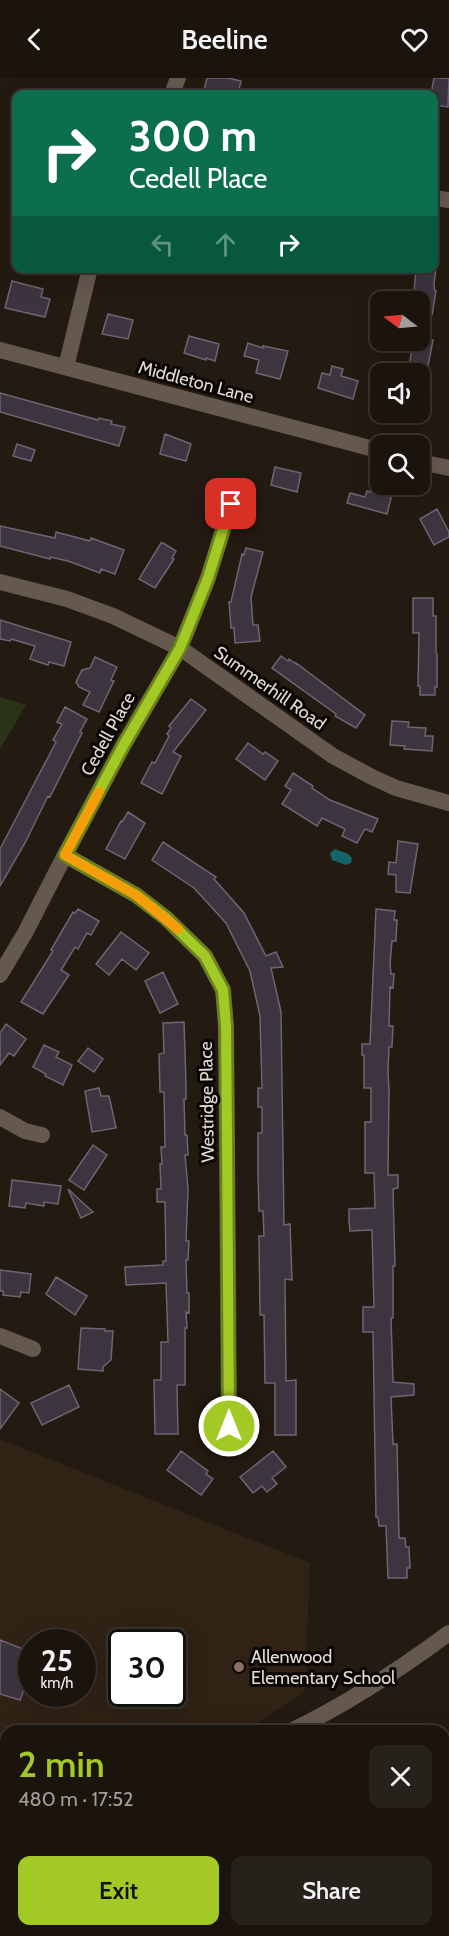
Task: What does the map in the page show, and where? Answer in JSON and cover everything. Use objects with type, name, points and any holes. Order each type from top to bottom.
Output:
[{"type":"street","points":[[66,367],[89,273]]},
{"type":"street","name":"Middleton Lane","points":[[0,350],[370,448]]},
{"type":"street","points":[[430,464],[449,468]]},
{"type":"street","name":"Cedell Place","points":[[0,975],[25,933],[123,746],[180,648],[208,578],[231,504]]},
{"type":"street","name":"Summerhill Road","points":[[0,582],[67,598],[180,648],[333,756],[396,788],[449,803]]},
{"type":"street","name":"Westridge Place","points":[[65,855],[136,895],[166,918],[205,956],[223,990],[226,1026],[229,1426]]},
{"type":"street","points":[[0,1117],[25,1131],[42,1135]]},
{"type":"street","points":[[0,1336],[33,1349]]},
{"type":"street","points":[[304,1725],[405,1666],[449,1633]]},
{"type":"shaded area","name":"Allenwood Elementary School","points":[[0,1439],[310,1563],[305,1692],[253,1725],[0,1725]]},
{"type":"green space","points":[[0,697],[26,705],[0,749]]},
{"type":"water","points":[[335,849],[348,854],[352,858],[351,863],[346,865],[332,860],[330,853]]},
{"type":"building","points":[[207,78],[228,78],[241,81],[239,90],[204,90]]},
{"type":"building","points":[[434,78],[449,78],[448,107],[438,106],[438,90],[432,90]]},
{"type":"building","points":[[416,273],[435,273],[436,291],[432,315],[430,315],[430,291],[414,291]]},
{"type":"building","points":[[12,281],[43,289],[41,297],[50,299],[45,317],[5,308]]},
{"type":"building","points":[[108,314],[133,320],[128,339],[102,334]]},
{"type":"building","points":[[189,336],[219,344],[215,361],[184,353]]},
{"type":"building","points":[[430,340],[433,340],[429,363],[409,363],[412,351],[430,351]]},
{"type":"building","points":[[248,343],[263,348],[263,346],[288,351],[280,379],[256,373],[259,360],[244,356]]},
{"type":"building","points":[[332,366],[343,369],[341,376],[358,381],[353,399],[318,388],[322,373],[330,375]]},
{"type":"building","points":[[0,393],[98,420],[99,418],[112,421],[111,424],[125,427],[119,446],[0,412]]},
{"type":"building","points":[[165,434],[191,444],[186,461],[160,454]]},
{"type":"building","points":[[17,444],[35,450],[31,461],[13,456]]},
{"type":"building","points":[[275,467],[301,473],[297,492],[271,485]]},
{"type":"building","points":[[367,491],[370,492],[370,495],[392,495],[387,514],[347,503],[350,493],[365,497]]},
{"type":"building","points":[[437,509],[449,532],[449,537],[434,545],[420,519]]},
{"type":"building","points":[[0,526],[55,538],[56,532],[90,541],[91,538],[124,550],[115,574],[101,569],[100,573],[68,561],[50,557],[50,559],[0,546]]},
{"type":"building","points":[[161,543],[176,551],[172,558],[174,559],[155,588],[139,579]]},
{"type":"building","points":[[246,548],[263,552],[251,597],[253,625],[258,625],[260,641],[235,643],[229,602],[231,602],[242,554],[244,555]]},
{"type":"building","points":[[413,598],[433,598],[437,654],[435,695],[420,695],[420,686],[418,686],[419,633],[413,633]]},
{"type":"building","points":[[0,620],[71,642],[64,666],[49,662],[48,665],[30,659],[35,646],[11,639],[10,641],[0,639]]},
{"type":"building","points":[[281,656],[296,663],[365,715],[356,728],[335,716],[336,714],[272,668]]},
{"type":"building","points":[[95,657],[117,667],[111,680],[114,681],[99,712],[83,705],[90,692],[79,687],[76,682],[82,670],[90,668]]},
{"type":"building","points":[[191,699],[206,710],[173,752],[181,756],[162,794],[141,783],[169,736],[167,734],[171,728],[169,726]]},
{"type":"building","points":[[65,707],[87,719],[80,732],[82,733],[50,797],[48,796],[25,843],[0,886],[0,849],[56,742],[53,740],[62,724],[57,722]]},
{"type":"building","points":[[392,721],[409,722],[408,727],[426,728],[425,736],[433,736],[432,751],[404,749],[405,746],[390,745]]},
{"type":"building","points":[[248,743],[278,761],[265,780],[236,759]]},
{"type":"building","points":[[293,773],[330,800],[378,819],[372,832],[365,829],[357,843],[342,836],[345,829],[322,818],[317,826],[282,804],[291,790],[285,786]]},
{"type":"building","points":[[128,812],[145,823],[125,859],[106,849]]},
{"type":"building","points":[[398,841],[418,844],[410,893],[396,892],[396,875],[388,874],[389,862],[396,863]]},
{"type":"building","points":[[163,842],[216,877],[214,879],[244,913],[266,956],[276,952],[283,967],[271,968],[281,1012],[284,1225],[290,1224],[292,1280],[285,1279],[286,1381],[296,1380],[296,1435],[275,1435],[275,1383],[265,1383],[264,1315],[260,1315],[259,1236],[264,1236],[263,1211],[259,1211],[258,1174],[258,1133],[262,1133],[262,1107],[258,1107],[258,1088],[262,1088],[260,1016],[250,971],[226,923],[194,888],[152,860]]},
{"type":"building","points":[[78,909],[99,921],[91,935],[87,933],[78,949],[75,947],[61,970],[69,975],[43,1014],[21,1002],[53,951],[51,950],[73,912],[75,913]]},
{"type":"building","points":[[376,909],[395,911],[394,920],[397,920],[396,941],[392,941],[390,964],[391,974],[394,974],[393,988],[390,987],[389,1026],[393,1026],[388,1071],[388,1175],[398,1175],[398,1188],[393,1189],[395,1266],[393,1266],[393,1318],[391,1318],[393,1382],[414,1384],[414,1395],[391,1397],[393,1444],[397,1444],[399,1538],[405,1538],[406,1547],[409,1547],[410,1568],[407,1568],[407,1578],[388,1578],[386,1526],[379,1526],[378,1517],[376,1517],[373,1332],[363,1332],[363,1307],[374,1307],[372,1230],[350,1231],[349,1222],[349,1209],[375,1208],[374,1173],[365,1173],[365,1122],[371,1122],[371,1088],[364,1088],[362,1044],[370,1044]]},
{"type":"building","points":[[121,932],[149,953],[136,970],[122,959],[109,975],[96,964]]},
{"type":"building","points":[[163,972],[178,1004],[160,1013],[145,981]]},
{"type":"building","points":[[184,1022],[185,1135],[187,1135],[188,1155],[185,1155],[188,1189],[186,1241],[189,1241],[188,1260],[186,1260],[189,1313],[186,1312],[185,1385],[177,1385],[178,1434],[155,1434],[154,1380],[161,1380],[161,1342],[168,1342],[166,1283],[126,1285],[125,1267],[163,1265],[163,1261],[166,1261],[165,1202],[157,1202],[157,1189],[161,1189],[161,1147],[165,1147],[164,1092],[160,1092],[159,1054],[164,1053],[163,1023]]},
{"type":"building","points":[[6,1024],[26,1039],[14,1056],[9,1053],[0,1065],[0,1033]]},
{"type":"building","points":[[44,1045],[59,1052],[56,1057],[72,1065],[63,1085],[33,1067]]},
{"type":"building","points":[[88,1048],[103,1059],[94,1072],[78,1061]]},
{"type":"building","points":[[99,1088],[101,1096],[109,1096],[116,1128],[92,1132],[85,1091]]},
{"type":"building","points":[[93,1145],[107,1155],[84,1190],[69,1180]]},
{"type":"building","points":[[12,1180],[61,1186],[58,1204],[44,1202],[44,1206],[26,1203],[25,1208],[9,1206]]},
{"type":"building","points":[[68,1189],[93,1212],[81,1218]]},
{"type":"building","points":[[0,1270],[31,1274],[29,1293],[21,1292],[20,1297],[3,1295],[3,1291],[0,1291]]},
{"type":"building","points":[[56,1277],[87,1296],[75,1315],[46,1294]]},
{"type":"building","points":[[81,1328],[113,1331],[111,1360],[103,1367],[103,1371],[78,1369]]},
{"type":"building","points":[[69,1385],[79,1407],[42,1425],[31,1403]]},
{"type":"building","points":[[0,1389],[19,1403],[0,1429]]},
{"type":"building","points":[[181,1451],[208,1471],[206,1474],[213,1479],[201,1495],[167,1470]]},
{"type":"building","points":[[273,1451],[286,1467],[272,1478],[277,1484],[267,1492],[262,1486],[253,1493],[240,1477]]},
{"type":"building","points":[[0,1640],[18,1647],[18,1699],[0,1694]]},
{"type":"slow traffic","points":[[99,792],[65,855],[136,895],[178,929]]},
{"type":"place","name":"Allenwood Elementary School","points":[[239,1667]]},
{"type":"route","points":[[229,1426],[226,1026],[223,990],[205,956],[166,918],[136,895],[65,855],[154,690],[180,648],[208,578],[231,504]]}]
